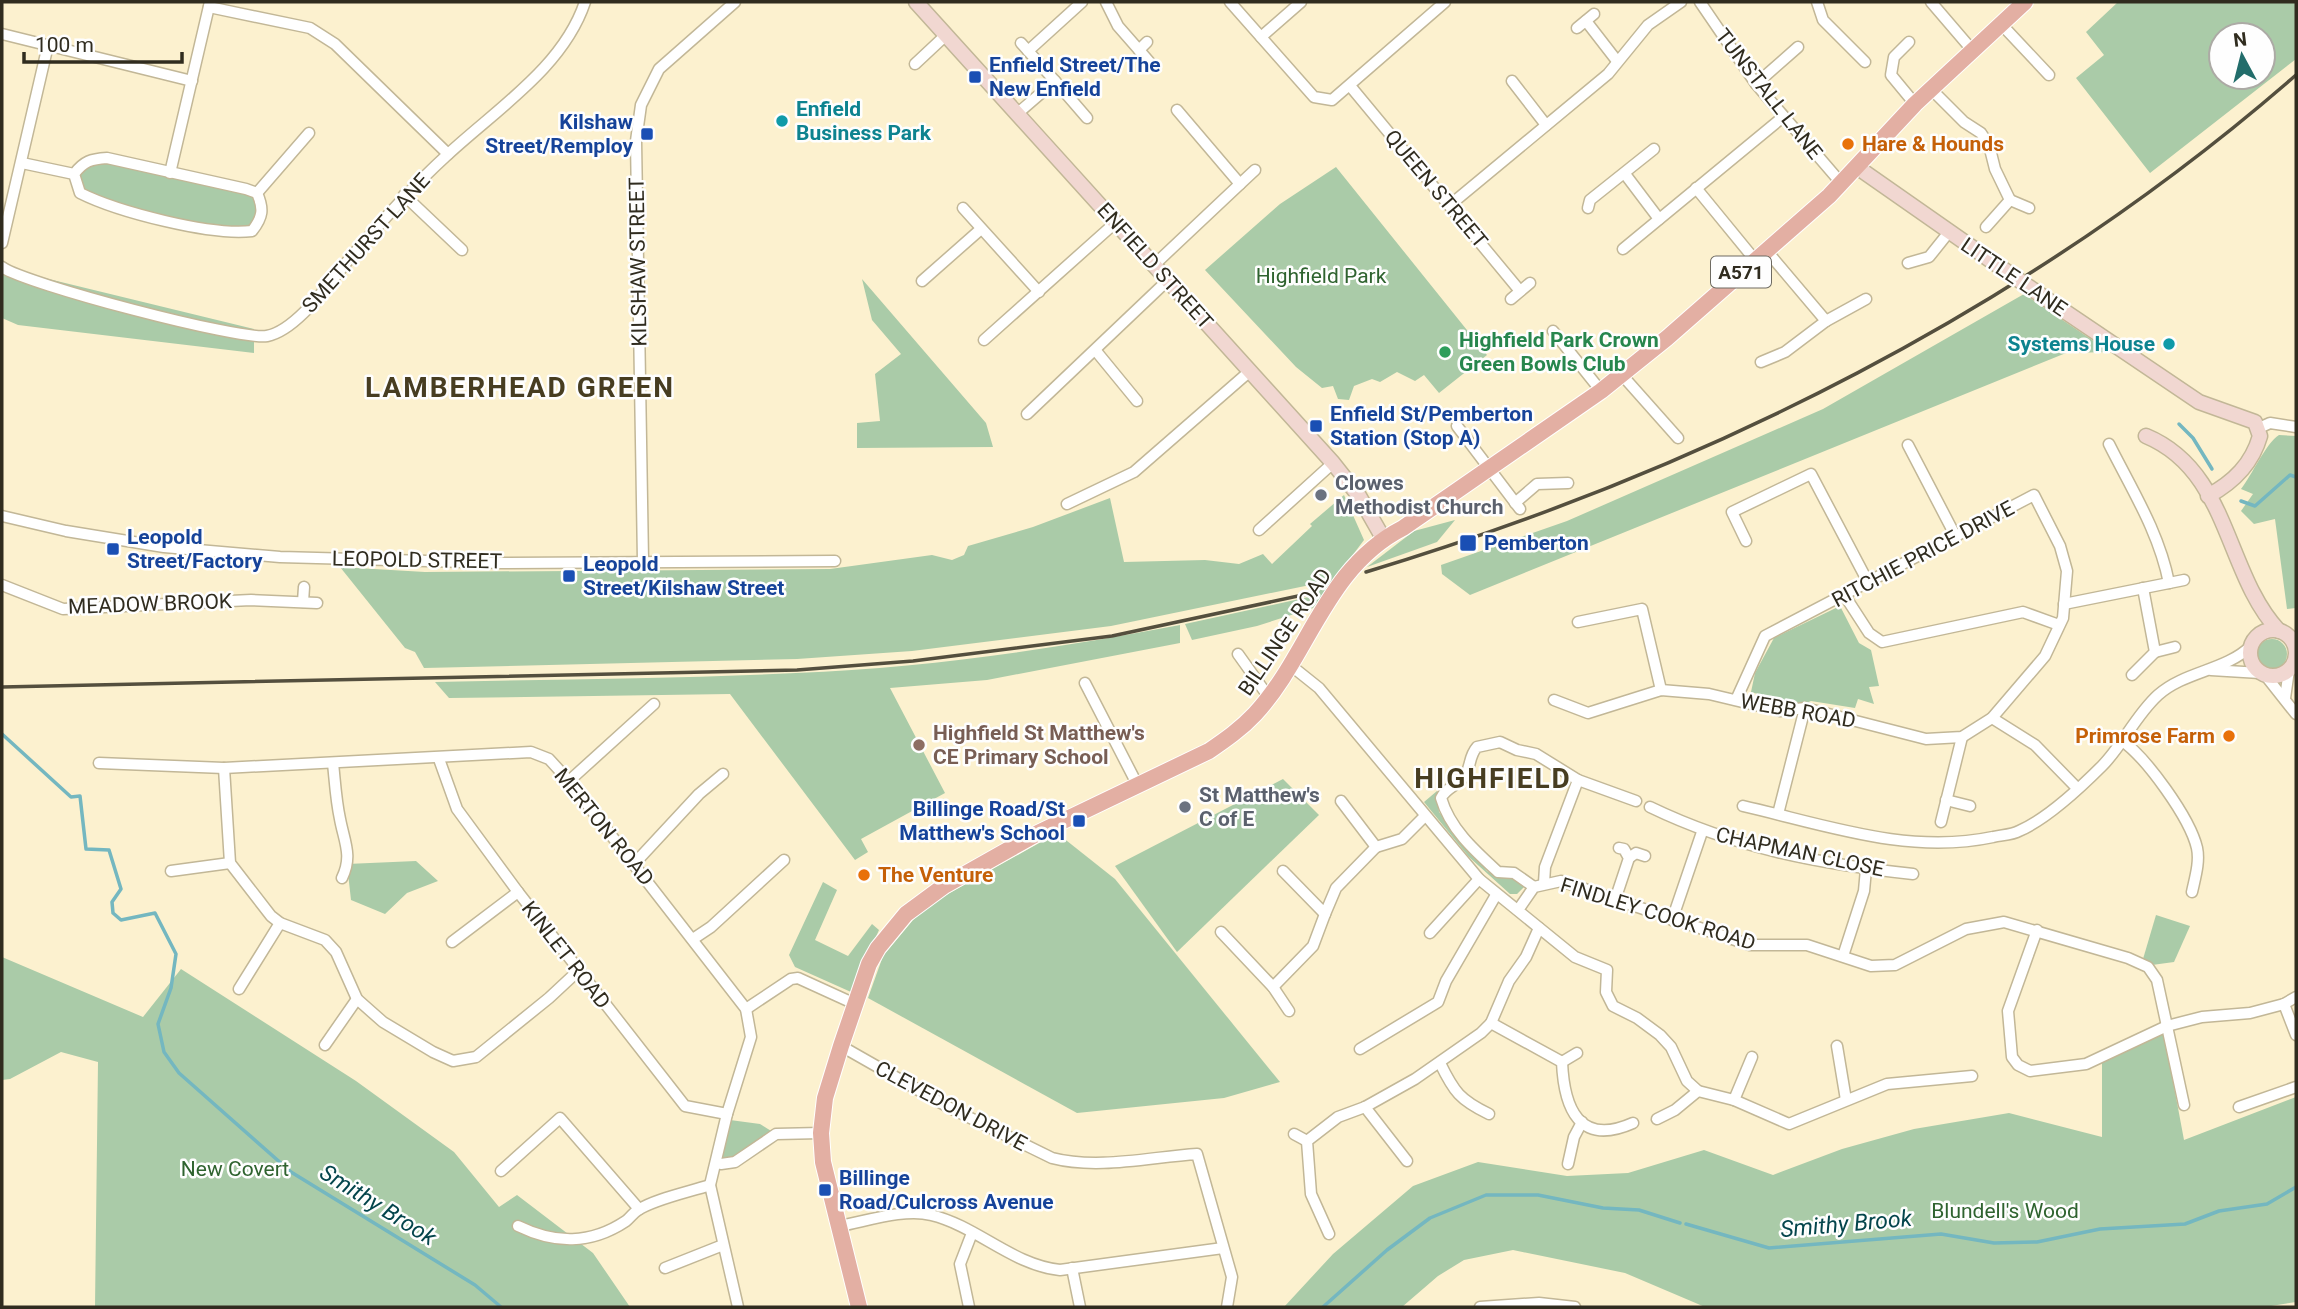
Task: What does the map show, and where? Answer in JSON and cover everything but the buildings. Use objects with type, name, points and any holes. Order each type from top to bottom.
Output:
[{"type":"main road","name":"BILLINGE ROAD","points":[[855,1004],[878,948],[906,914],[924,899],[1038,833],[1209,751],[1230,737],[1256,713],[1325,603],[1383,538],[1403,528],[1622,375],[1842,184],[1915,104],[2025,2]]},
{"type":"main road","name":"A571","points":[[855,1004],[825,1098],[821,1133],[823,1162],[859,1307]]},
{"type":"street","name":"SMETHURST LANE","points":[[2,267],[10,274],[64,292],[230,331],[267,336],[298,318],[404,195],[550,62],[576,29],[585,2]]},
{"type":"street","name":"KILSHAW STREET","points":[[643,561],[636,141],[641,105],[659,69],[735,2]]},
{"type":"street","name":"ENFIELD STREET","points":[[916,2],[1333,463],[1359,496],[1383,538]]},
{"type":"street","points":[[1082,2],[1025,47],[1087,118]]},
{"type":"street","points":[[1106,2],[1118,26],[1143,46],[1152,65]]},
{"type":"street","points":[[1230,2],[1314,97],[1332,100],[1351,87],[1445,2]]},
{"type":"street","points":[[1261,37],[1301,2]]},
{"type":"street","points":[[1450,205],[1608,74],[1648,26],[1681,2]]},
{"type":"street","name":"TUNSTALL LANE","points":[[1700,2],[1756,83],[1842,184]]},
{"type":"street","points":[[1817,2],[1823,20],[1865,62]]},
{"type":"street","points":[[1931,2],[1973,51]]},
{"type":"street","points":[[170,173],[209,4],[310,28],[327,39],[448,154]]},
{"type":"street","points":[[1586,21],[1617,61]]},
{"type":"street","points":[[2002,25],[2049,75]]},
{"type":"street","points":[[2,34],[192,81]]},
{"type":"street","points":[[915,64],[946,35]]},
{"type":"street","points":[[1909,41],[1894,57],[1891,75],[1915,104]]},
{"type":"street","points":[[2,243],[48,45]]},
{"type":"street","points":[[1756,83],[1798,47]]},
{"type":"street","points":[[1018,113],[1055,81]]},
{"type":"street","points":[[1512,81],[1517,97],[1546,125]]},
{"type":"street","name":"QUEEN STREET","points":[[1351,87],[1450,205],[1516,295],[1530,283]]},
{"type":"street","points":[[1931,89],[1964,121],[1981,133],[1989,145],[1995,169],[2010,200],[2029,208]]},
{"type":"street","points":[[1177,110],[1240,184]]},
{"type":"street","points":[[1623,249],[1783,117]]},
{"type":"street","points":[[257,193],[309,134]]},
{"type":"street","points":[[1587,201],[1654,149]]},
{"type":"street","points":[[74,174],[81,164],[92,159],[107,158],[257,193]]},
{"type":"street","points":[[22,163],[74,174]]},
{"type":"street","name":"LITTLE LANE","points":[[1857,167],[2199,402],[2254,424],[2270,423],[2296,427]]},
{"type":"street","points":[[1154,265],[1255,170]]},
{"type":"street","points":[[74,174],[80,193],[103,204],[233,233],[253,231],[262,219],[262,204],[257,193]]},
{"type":"street","points":[[1625,174],[1659,219]]},
{"type":"street","points":[[1696,188],[1826,321]]},
{"type":"street","points":[[404,195],[463,250]]},
{"type":"street","points":[[1986,227],[2010,200]]},
{"type":"street","points":[[963,208],[1038,292]]},
{"type":"street","points":[[984,340],[1115,223]]},
{"type":"street","points":[[922,281],[981,229]]},
{"type":"street","points":[[1908,263],[1923,267],[1950,232]]},
{"type":"street","points":[[1027,414],[1168,280]]},
{"type":"street","points":[[1764,358],[1785,352],[1826,321],[1866,299]]},
{"type":"street","points":[[1553,331],[1601,391]]},
{"type":"street","points":[[1096,351],[1137,401]]},
{"type":"street","points":[[1067,504],[1133,472],[1250,371]]},
{"type":"street","points":[[1622,375],[1678,438]]},
{"type":"street","points":[[2208,496],[2238,475],[2257,445],[2254,424]]},
{"type":"street","points":[[1457,426],[1517,506],[1537,484],[1568,483]]},
{"type":"street","points":[[2146,436],[2168,445],[2188,463],[2208,496],[2240,557],[2254,595],[2257,615],[2251,661],[2296,714]]},
{"type":"street","points":[[2109,444],[2151,524],[2163,553],[2169,583]]},
{"type":"street","points":[[1908,445],[1956,537]]},
{"type":"street","points":[[1259,530],[1333,463]]},
{"type":"street","points":[[1746,541],[1732,512],[1811,474],[1869,584]]},
{"type":"street","name":"RITCHIE PRICE DRIVE","points":[[1736,700],[1765,636],[1869,584],[2034,495],[2060,546],[2067,571],[2059,625],[2045,656],[1992,718],[1962,737]]},
{"type":"street","name":"LEOPOLD STREET","points":[[2,516],[66,531],[164,547],[280,557],[501,563],[835,561]]},
{"type":"street","points":[[2064,604],[2184,580]]},
{"type":"street","name":"MEADOW BROOK","points":[[2,585],[63,609],[251,600],[317,603]]},
{"type":"street","points":[[303,602],[304,587]]},
{"type":"street","points":[[2143,589],[2155,652]]},
{"type":"street","points":[[2254,595],[2287,634],[2296,653],[2286,699]]},
{"type":"street","points":[[1845,596],[1869,632],[1882,642],[2023,612],[2059,625]]},
{"type":"street","points":[[1578,622],[1642,609],[1661,690]]},
{"type":"street","points":[[1743,807],[1899,843],[1970,842],[2019,832],[2104,764],[2157,696],[2183,678],[2233,659],[2265,632],[2287,634]]},
{"type":"street","points":[[2132,675],[2155,652],[2175,647]]},
{"type":"street","points":[[1238,654],[1268,696]]},
{"type":"street","points":[[1289,664],[1319,688],[1424,817],[1479,879],[1575,957],[1607,970],[1606,992],[1613,1006],[1637,1017],[1660,1035],[1671,1047],[1687,1081],[1698,1091],[1734,1100],[1760,1114],[1789,1124],[1810,1118],[1887,1084],[1972,1076]]},
{"type":"street","points":[[2208,670],[2278,676],[2292,667]]},
{"type":"street","points":[[1085,683],[1137,784]]},
{"type":"street","name":"WEBB ROAD","points":[[1554,700],[1588,713],[1661,690],[1709,694],[1780,711],[1805,708],[1926,739],[1962,737]]},
{"type":"street","points":[[569,781],[654,704]]},
{"type":"street","points":[[1778,814],[1805,708]]},
{"type":"street","points":[[1992,718],[2035,745],[2077,788]]},
{"type":"street","points":[[1941,822],[1962,737]]},
{"type":"street","points":[[2121,740],[2143,757],[2190,830],[2198,858],[2192,892]]},
{"type":"street","points":[[1578,780],[1539,885],[1514,873],[1498,872],[1454,826],[1441,798],[1464,776],[1473,751],[1493,741],[1517,751],[1536,754],[1578,780],[1636,801]]},
{"type":"street","name":"MERTON ROAD","points":[[99,763],[224,768],[439,759],[531,752],[548,759],[569,781],[746,1009]]},
{"type":"street","name":"KINLET ROAD","points":[[439,759],[457,809],[578,971],[685,1106],[727,1114]]},
{"type":"street","points":[[333,763],[340,820],[348,846],[347,868],[342,878]]},
{"type":"street","points":[[224,768],[230,863],[280,923],[325,940],[336,952],[357,999],[383,1022],[453,1061],[476,1057],[578,971]]},
{"type":"street","points":[[634,864],[699,794],[723,774]]},
{"type":"street","points":[[1947,800],[1970,806]]},
{"type":"street","points":[[1341,801],[1376,847]]},
{"type":"street","name":"CHAPMAN CLOSE","points":[[1650,807],[1702,832],[1764,849],[1866,869],[1913,874]]},
{"type":"street","points":[[1273,987],[1313,946],[1336,888],[1376,847],[1402,839],[1424,817]]},
{"type":"street","points":[[1672,920],[1702,832]]},
{"type":"street","points":[[1619,848],[1624,849],[1629,858]]},
{"type":"street","points":[[1615,900],[1629,858],[1636,853],[1645,856]]},
{"type":"street","points":[[693,939],[711,927],[784,860]]},
{"type":"street","points":[[172,871],[230,863]]},
{"type":"street","points":[[1843,956],[1864,891],[1866,869]]},
{"type":"street","points":[[1283,871],[1325,915]]},
{"type":"street","points":[[1430,933],[1479,879]]},
{"type":"street","name":"FINDLEY COOK ROAD","points":[[1518,910],[1539,885],[1561,881],[1750,945],[1807,945],[1882,967],[1895,965],[1966,929],[2004,922],[2128,958],[2148,967],[2157,979],[2167,1026]]},
{"type":"street","points":[[452,942],[518,892]]},
{"type":"street","points":[[1360,1049],[1438,1002],[1446,981],[1496,895]]},
{"type":"street","points":[[239,989],[280,923]]},
{"type":"street","points":[[1307,1141],[1338,1117],[1365,1107],[1469,1044],[1491,1023],[1509,981],[1526,957],[1539,928]]},
{"type":"street","points":[[2037,930],[2008,1011],[2012,1057],[2018,1065],[2030,1071],[2086,1064],[2167,1026],[2284,1004],[2296,997]]},
{"type":"street","points":[[1221,932],[1273,987],[1289,1011]]},
{"type":"street","points":[[738,1307],[710,1185],[727,1114],[751,1037],[746,1009],[791,979],[798,978],[855,1004]]},
{"type":"street","points":[[325,1045],[357,999]]},
{"type":"street","points":[[2284,1004],[2296,1035]]},
{"type":"street","points":[[1491,1023],[1562,1062]]},
{"type":"street","points":[[2167,1026],[2183,1105]]},
{"type":"street","name":"CLEVEDON DRIVE","points":[[841,1046],[950,1108],[1052,1158],[1069,1163],[1102,1163],[1197,1154],[1232,1277],[1227,1307]]},
{"type":"street","points":[[1837,1046],[1846,1100]]},
{"type":"street","points":[[1562,1062],[1577,1053]]},
{"type":"street","points":[[1734,1100],[1752,1057]]},
{"type":"street","points":[[1562,1062],[1566,1100],[1582,1122],[1597,1130],[1612,1131],[1633,1123]]},
{"type":"street","points":[[1440,1063],[1454,1091],[1463,1101],[1489,1114]]},
{"type":"street","points":[[2239,1107],[2296,1087]]},
{"type":"street","points":[[1657,1119],[1675,1110],[1698,1091]]},
{"type":"street","points":[[1365,1107],[1407,1161]]},
{"type":"street","points":[[501,1171],[560,1118],[639,1209]]},
{"type":"street","points":[[1568,1164],[1574,1137],[1582,1122]]},
{"type":"street","points":[[721,1164],[735,1162],[776,1134],[821,1133]]},
{"type":"street","points":[[1294,1134],[1307,1141]]},
{"type":"street","points":[[1307,1141],[1311,1194],[1329,1234]]},
{"type":"street","points":[[518,1226],[539,1236],[563,1241],[595,1235],[625,1221],[639,1209],[710,1185]]},
{"type":"street","points":[[840,1226],[929,1214],[1036,1266],[1072,1268],[1223,1248]]},
{"type":"street","points":[[969,1307],[960,1264],[972,1233]]},
{"type":"street","points":[[665,1268],[723,1245]]},
{"type":"street","points":[[1072,1268],[1080,1307]]},
{"type":"street","points":[[1480,1307],[1539,1303],[1575,1307]]},
{"type":"green space","points":[[2118,2],[2296,2],[2296,59],[2277,74],[2277,21],[2207,21],[2207,91],[2255,91],[2150,173],[2076,78],[2104,55],[2086,32]]},
{"type":"green space","points":[[92,159],[246,189],[262,204],[252,231],[176,221],[80,193],[74,174]]},
{"type":"green space","name":"Highfield Park","points":[[1336,167],[1487,355],[1439,393],[1424,375],[1415,381],[1397,372],[1380,382],[1372,379],[1354,386],[1349,400],[1338,399],[1333,386],[1322,388],[1296,367],[1205,270],[1280,204]]},
{"type":"green space","points":[[2,260],[24,273],[254,329],[254,353],[18,325],[2,318]]},
{"type":"green space","points":[[862,279],[986,423],[993,447],[857,448],[857,423],[880,421],[875,374],[901,354],[872,320]]},
{"type":"green space","points":[[2024,294],[2110,352],[2066,353],[1470,595],[1442,574],[1441,565],[1567,521],[1823,409]]},
{"type":"green space","points":[[2279,435],[2296,436],[2296,608],[2287,609],[2275,519],[2254,524],[2241,511],[2253,494],[2241,489],[2269,445]]},
{"type":"green space","points":[[1344,495],[1364,540],[1313,608],[1257,626],[1192,640],[1185,624],[1313,596],[1310,585],[1111,626],[912,651],[797,659],[424,668],[415,652],[405,648],[340,567],[425,572],[830,569],[932,555],[952,560],[964,555],[968,546],[1033,527],[1110,498],[1124,562],[1205,560],[1239,564],[1263,554],[1272,564],[1312,526],[1310,524]]},
{"type":"green space","points":[[1455,520],[1437,542],[1367,567],[1414,531]]},
{"type":"green space","points":[[1840,606],[1859,643],[1871,650],[1879,686],[1869,687],[1874,704],[1858,699],[1855,708],[1811,701],[1799,706],[1751,692],[1755,673],[1774,638]]},
{"type":"green space","points":[[1180,625],[1180,643],[987,680],[890,688],[945,793],[861,839],[868,852],[855,860],[730,694],[449,698],[435,682],[706,677],[893,667],[1085,642]]},
{"type":"green space","points":[[2272,639],[2283,643],[2287,654],[2283,665],[2272,669],[2261,665],[2257,654],[2261,643]]},
{"type":"green space","points":[[1283,779],[1319,815],[1177,952],[1115,866]]},
{"type":"green space","points":[[1437,791],[1439,812],[1487,871],[1497,877],[1517,879],[1524,887],[1517,894],[1510,894],[1469,857],[1424,802]]},
{"type":"green space","points":[[1057,833],[1115,879],[1280,1082],[1224,1098],[1077,1113],[868,998],[883,956],[923,908]]},
{"type":"green space","points":[[416,861],[438,881],[407,893],[385,914],[351,900],[347,864]]},
{"type":"green space","points":[[823,882],[837,890],[815,940],[848,956],[872,924],[879,930],[851,992],[795,967],[789,955]]},
{"type":"green space","points":[[2156,915],[2190,926],[2174,962],[2152,965],[2143,959]]},
{"type":"green space","name":"New Covert","points":[[2,957],[143,1017],[181,969],[356,1081],[454,1152],[499,1207],[517,1195],[593,1253],[630,1307],[95,1307],[98,1062],[61,1052],[10,1079],[2,1080]]},
{"type":"green space","name":"Blundell's Wood","points":[[2164,1033],[2184,1140],[2296,1097],[2296,1302],[2265,1307],[1705,1307],[1625,1273],[1513,1250],[1464,1260],[1438,1276],[1402,1307],[1284,1307],[1333,1254],[1413,1186],[1478,1162],[1567,1176],[1628,1173],[1704,1150],[1773,1175],[1842,1149],[1914,1129],[2009,1113],[2102,1137],[2102,1062]]},
{"type":"green space","points":[[730,1120],[760,1124],[776,1134],[734,1159],[716,1159]]},
{"type":"waterway","points":[[2179,424],[2193,438],[2212,469]]},
{"type":"waterway","points":[[2241,501],[2255,506],[2290,475],[2296,477]]},
{"type":"waterway","name":"Smithy Brook","points":[[2,734],[71,797],[80,796],[86,849],[109,850],[121,889],[112,902],[113,913],[121,920],[155,913],[176,954],[171,988],[158,1024],[164,1052],[179,1073],[291,1172],[475,1285],[501,1307]]},
{"type":"waterway","name":"Smithy Brook","points":[[1686,1224],[1769,1248],[1941,1234],[1994,1243],[2037,1242],[2100,1229],[2185,1224],[2219,1211],[2267,1204],[2296,1187]]},
{"type":"waterway","name":"Smithy Brook","points":[[1323,1307],[1387,1250],[1430,1218],[1486,1195],[1538,1195],[1603,1208],[1639,1210],[1680,1223]]},
{"type":"railway","points":[[1366,572],[1492,531],[1617,484],[1739,431],[1858,373],[1974,308],[2086,237],[2193,159],[2296,75]]},
{"type":"railway","points":[[2,687],[797,670],[913,661],[1112,636],[1312,593]]},
{"type":"place","name":"Enfield Street/The New Enfield","points":[[975,77]]},
{"type":"place","name":"Enfield Business Park","points":[[782,121]]},
{"type":"place","name":"Kilshaw Street/Remploy","points":[[647,134]]},
{"type":"place","name":"Hare & Hounds","points":[[1848,144]]},
{"type":"place","name":"Systems House","points":[[2169,344]]},
{"type":"place","name":"Highfield Park Crown Green Bowls Club","points":[[1445,352]]},
{"type":"place","name":"Enfield St/Pemberton Station (Stop A)","points":[[1316,426]]},
{"type":"place","name":"Clowes Methodist Church","points":[[1321,495]]},
{"type":"place","name":"Pemberton","points":[[1468,543]]},
{"type":"place","name":"Leopold Street/Factory","points":[[113,549]]},
{"type":"place","name":"Leopold Street/Kilshaw Street","points":[[569,576]]},
{"type":"place","name":"Primrose Farm","points":[[2229,736]]},
{"type":"place","name":"Highfield St Matthew's CE Primary School","points":[[919,745]]},
{"type":"place","name":"St Matthew's C of E","points":[[1185,807]]},
{"type":"place","name":"Billinge Road/St Matthew's School","points":[[1079,821]]},
{"type":"place","name":"The Venture","points":[[864,875]]},
{"type":"place","name":"Billinge Road/Culcross Avenue","points":[[825,1190]]},
{"type":"district","name":"LAMBERHEAD GREEN","points":[[520,387]]},
{"type":"district","name":"HIGHFIELD","points":[[1493,778]]}]
